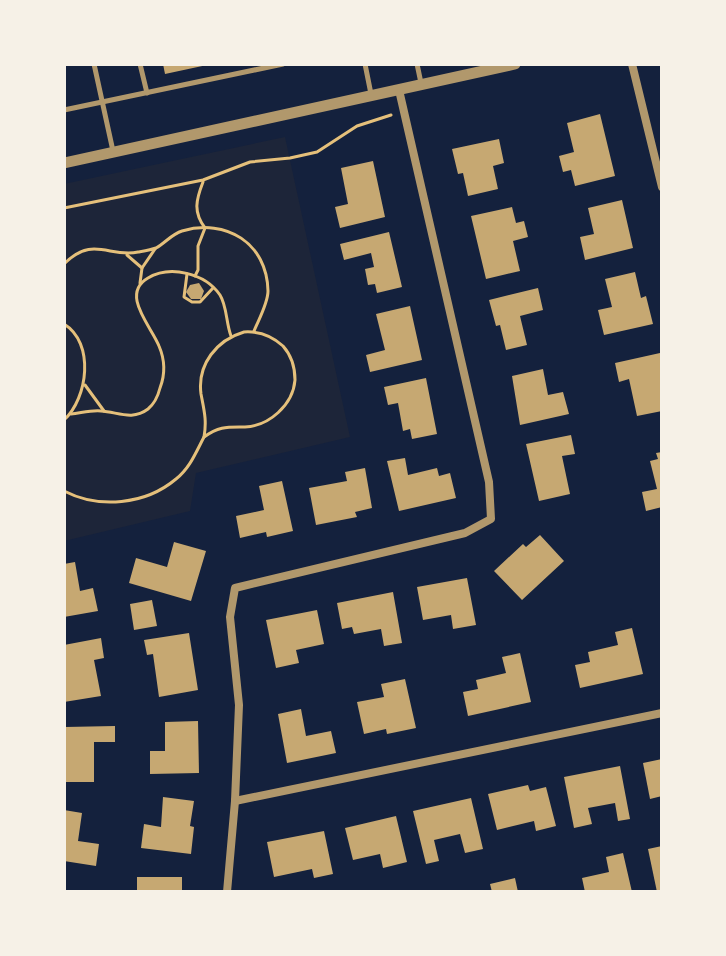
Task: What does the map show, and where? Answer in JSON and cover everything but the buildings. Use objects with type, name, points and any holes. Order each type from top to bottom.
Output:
[{"type":"street","points":[[64,163],[515,64]]},
{"type":"street","points":[[632,64],[662,187]]},
{"type":"street","points":[[227,892],[239,705],[230,617],[235,588],[465,533],[491,519],[489,482],[399,90]]},
{"type":"street","points":[[235,801],[662,713]]},
{"type":"lane","points":[[94,64],[114,152]]},
{"type":"lane","points":[[140,64],[147,93]]},
{"type":"lane","points":[[64,110],[283,64]]},
{"type":"lane","points":[[365,64],[372,96]]},
{"type":"lane","points":[[417,64],[422,85]]},
{"type":"path","points":[[64,208],[203,180],[250,162],[317,152],[357,126],[404,112]]},
{"type":"path","points":[[203,180],[196,205],[197,217],[205,228]]},
{"type":"path","points":[[71,414],[104,411],[118,416],[133,415],[148,409],[157,398],[162,385],[163,358],[139,311],[136,295],[142,268],[155,249],[179,231],[216,227],[241,238],[256,250],[265,269],[268,294],[254,332]]},
{"type":"path","points":[[195,276],[198,246],[205,228]]},
{"type":"path","points":[[64,264],[89,249],[108,249],[127,255],[142,268]]},
{"type":"path","points":[[127,255],[155,249]]},
{"type":"path","points":[[140,283],[169,270],[195,276],[213,288],[223,303],[231,336]]},
{"type":"path","points":[[187,274],[184,297],[192,302],[200,302],[213,288]]},
{"type":"path","points":[[64,324],[72,329],[84,357],[85,385],[71,414],[64,420]]},
{"type":"path","points":[[64,491],[82,501],[102,504],[150,494],[175,480],[191,462],[204,437],[206,410],[201,393],[203,372],[218,345],[231,336],[254,332],[271,337],[287,351],[295,379],[285,406],[270,419],[245,427],[222,427],[204,437]]},
{"type":"path","points":[[85,385],[104,411]]},
{"type":"shaded area","points":[[285,137],[350,437],[196,473],[190,511],[64,541],[64,184]]}]
